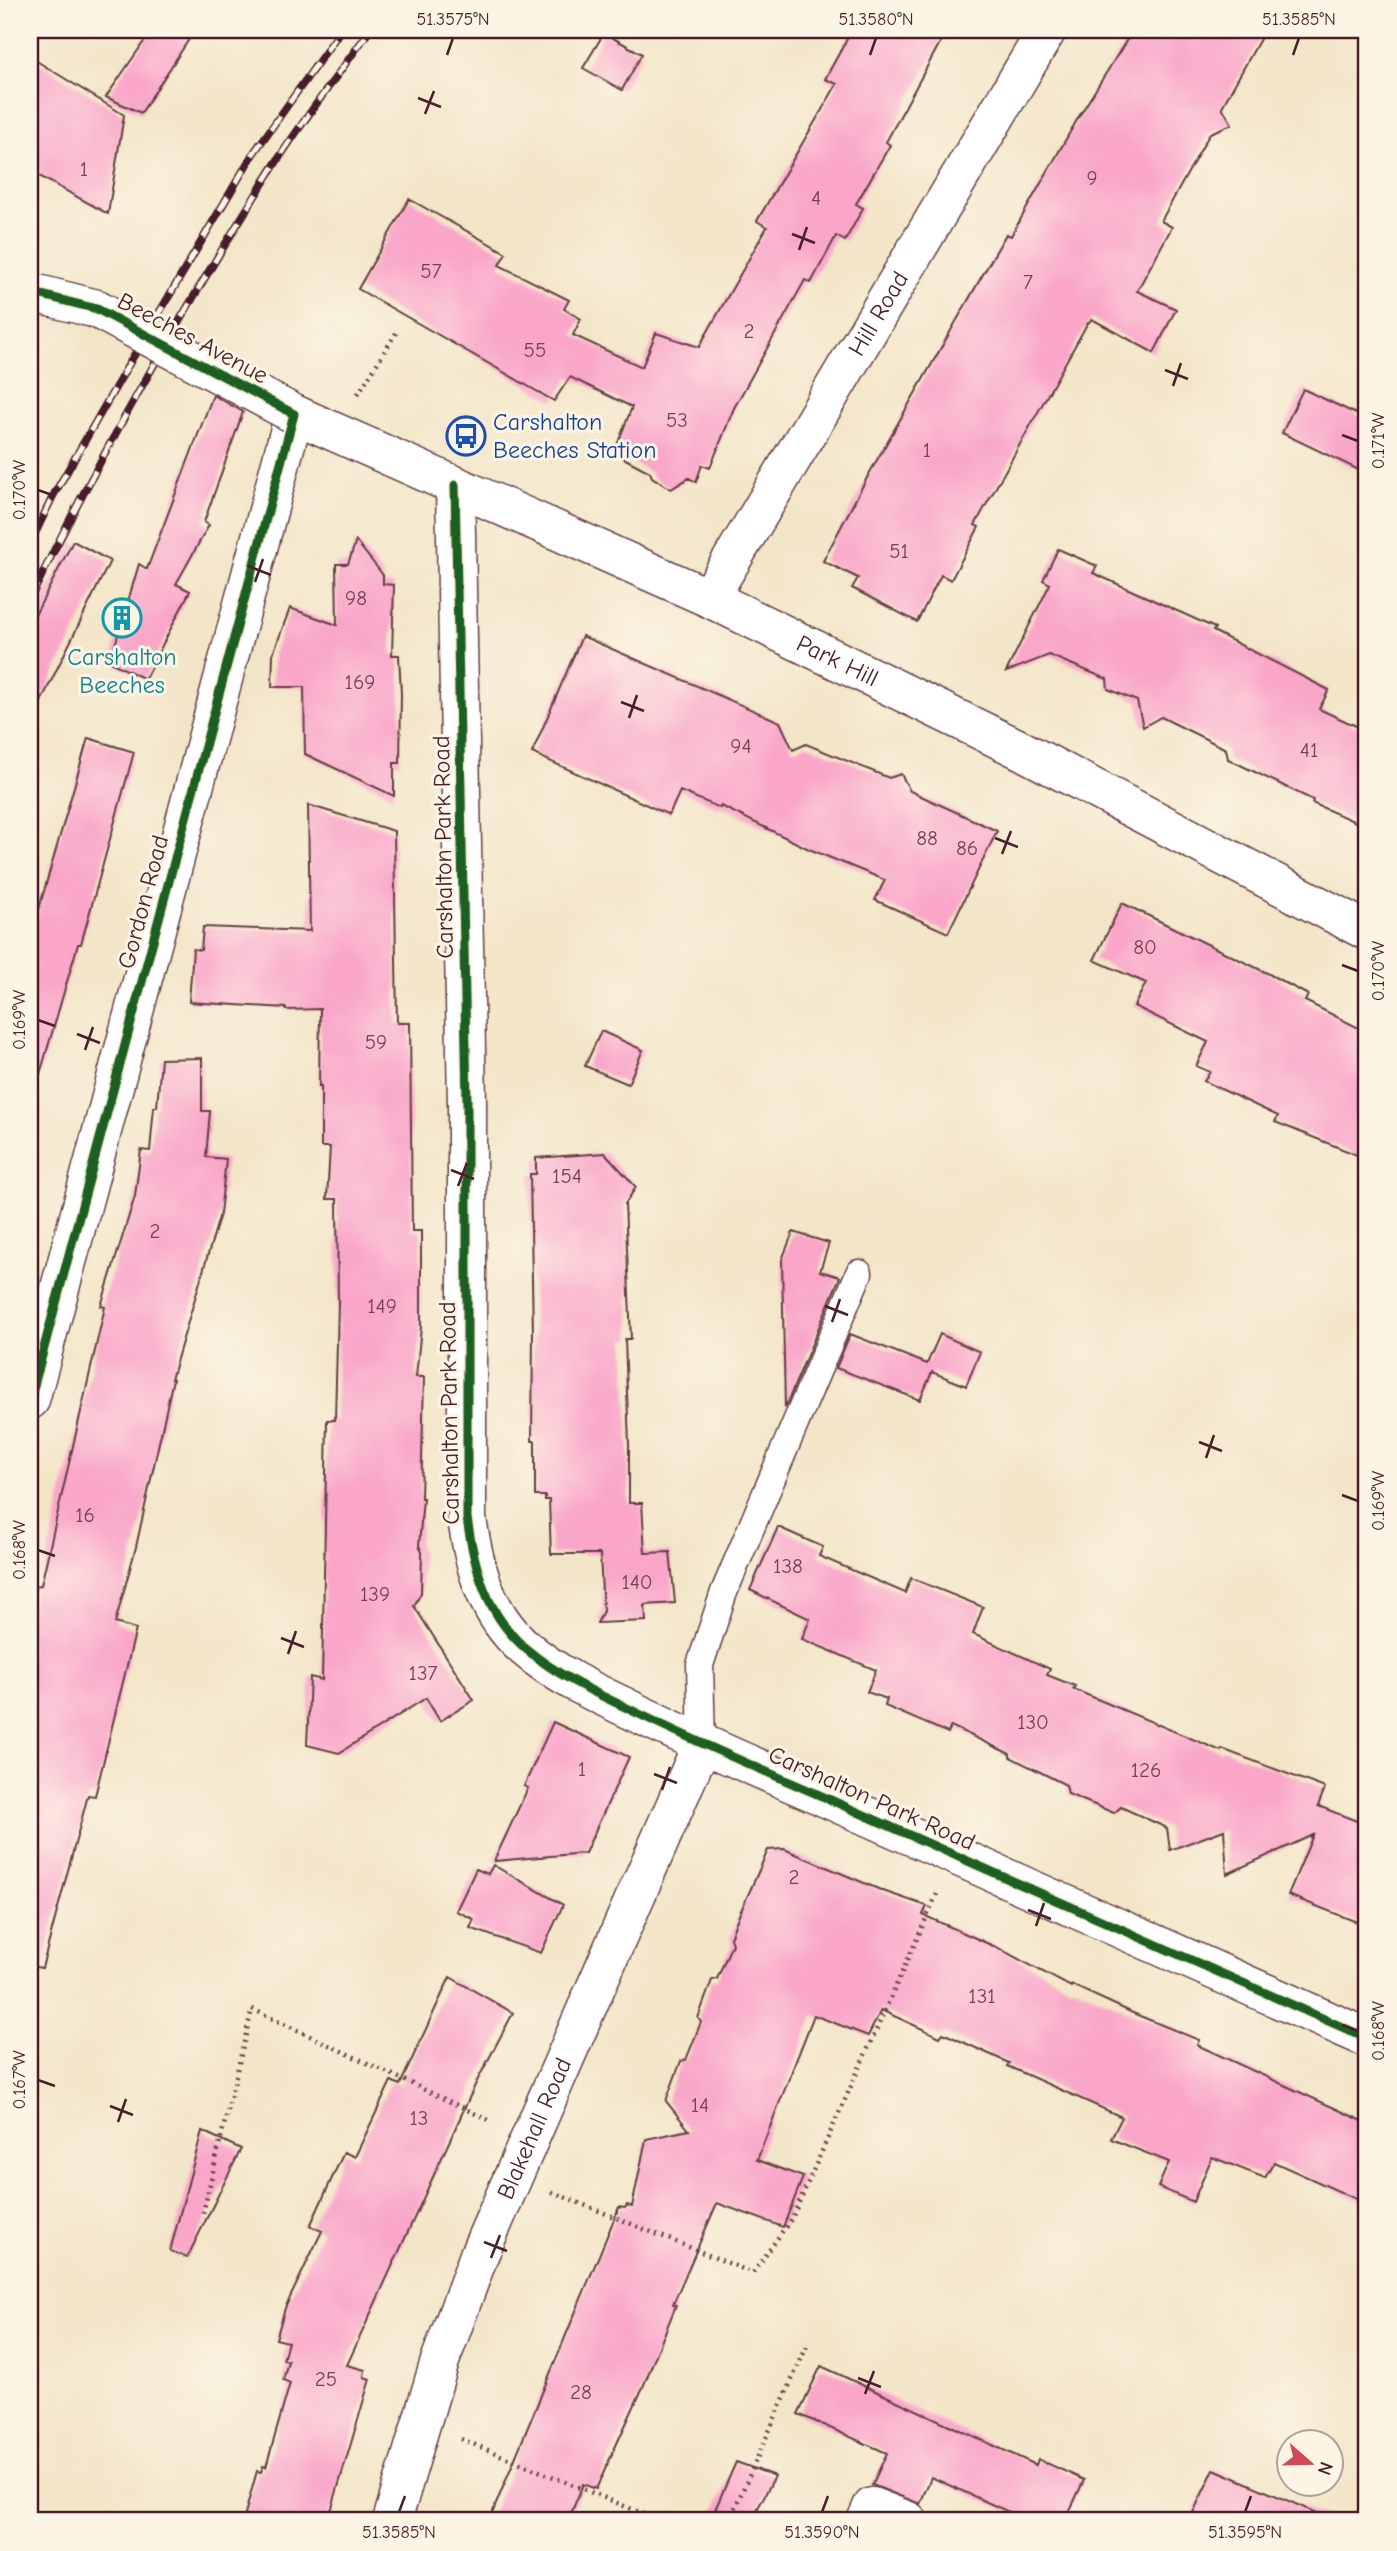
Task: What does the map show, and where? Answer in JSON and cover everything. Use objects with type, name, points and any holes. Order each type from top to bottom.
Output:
[{"type":"street","name":"Hill Road","points":[[709,598],[1047,30]]},
{"type":"street","name":"Beeches Avenue","points":[[30,292],[97,309],[294,414]]},
{"type":"street","name":"Park Hill","points":[[294,414],[709,598],[1019,749],[1367,932]]},
{"type":"street","name":"Gordon Road","points":[[30,1400],[38,1334],[294,414]]},
{"type":"street","name":"Carshalton Park Road","points":[[455,485],[467,1102],[467,1518],[472,1557],[486,1596],[497,1616],[524,1647],[551,1668],[595,1693],[702,1744],[1367,2038]]},
{"type":"street","name":"Blakehall Road","points":[[392,2521],[457,2310],[702,1744]]},
{"type":"street","points":[[866,2521],[872,2507],[908,2521]]},
{"type":"lane","points":[[702,1744],[700,1665],[724,1592],[859,1273]]},
{"type":"path","points":[[334,431],[397,333]]},
{"type":"path","points":[[514,2177],[752,2273],[792,2218],[954,1855]]},
{"type":"path","points":[[203,2213],[252,2009],[530,2139]]},
{"type":"path","points":[[729,2521],[807,2346]]},
{"type":"path","points":[[422,2422],[661,2521]]},
{"type":"building","points":[[152,30],[195,30],[141,113],[106,97]]},
{"type":"building","points":[[852,30],[947,30],[886,142],[890,145],[856,204],[863,208],[845,241],[836,236],[811,283],[805,280],[734,408],[710,468],[702,465],[696,482],[689,478],[671,489],[652,477],[650,472],[614,453],[632,407],[570,377],[554,401],[358,289],[409,199],[506,253],[499,265],[569,300],[564,309],[581,319],[573,335],[642,367],[656,333],[699,347],[767,227],[757,221],[837,84],[825,79]]},
{"type":"building","points":[[1133,30],[1265,30],[1222,107],[1232,124],[1210,133],[1161,221],[1172,227],[1137,291],[1176,309],[1154,353],[1092,319],[1087,324],[975,525],[979,527],[951,580],[941,575],[917,622],[852,588],[858,578],[823,561],[869,474],[1006,234],[1011,236],[1078,118]]},
{"type":"building","points":[[604,33],[642,54],[622,90],[583,68]]},
{"type":"building","points":[[30,57],[124,115],[108,214],[30,171]]},
{"type":"building","points":[[1303,389],[1367,419],[1367,474],[1282,433]]},
{"type":"building","points":[[213,395],[243,412],[204,522],[209,525],[176,584],[190,591],[145,679],[110,662],[139,564],[147,569]]},
{"type":"building","points":[[73,541],[110,561],[30,724],[30,625]]},
{"type":"building","points":[[356,541],[383,575],[383,584],[394,585],[392,655],[399,655],[401,694],[400,763],[394,763],[394,796],[305,754],[304,687],[272,687],[273,654],[290,608],[337,625],[336,564],[348,564]]},
{"type":"building","points":[[1058,549],[1097,566],[1093,573],[1215,628],[1213,631],[1329,690],[1319,709],[1367,731],[1367,827],[1312,803],[1313,800],[1228,759],[1226,749],[1161,717],[1143,727],[1137,701],[1108,689],[1107,679],[1049,655],[1006,672],[1050,584],[1043,580]]},
{"type":"building","points":[[582,636],[780,722],[793,750],[806,744],[889,778],[901,774],[910,791],[997,831],[948,933],[875,900],[885,880],[809,849],[721,806],[720,808],[680,791],[669,815],[532,753]]},
{"type":"building","points":[[88,738],[134,752],[81,944],[78,944],[40,1074],[30,1073],[30,940]]},
{"type":"building","points":[[308,805],[394,831],[397,1023],[410,1023],[412,1231],[421,1231],[421,1327],[416,1377],[424,1377],[423,1498],[419,1546],[422,1552],[421,1593],[414,1606],[474,1700],[440,1721],[426,1698],[339,1753],[307,1745],[310,1677],[322,1680],[327,1420],[335,1420],[338,1304],[337,1199],[327,1199],[330,1147],[321,1147],[320,1009],[286,1010],[189,1002],[193,949],[201,950],[203,927],[310,931]]},
{"type":"building","points":[[1122,903],[1267,973],[1308,995],[1305,1001],[1367,1032],[1367,1159],[1275,1122],[1278,1116],[1204,1081],[1210,1072],[1196,1066],[1208,1042],[1134,1006],[1146,983],[1094,960]]},
{"type":"building","points":[[601,1031],[643,1050],[628,1084],[585,1066]]},
{"type":"building","points":[[202,1058],[202,1111],[210,1111],[206,1157],[226,1159],[220,1214],[171,1379],[136,1547],[115,1623],[136,1629],[95,1796],[88,1795],[42,1968],[30,1966],[30,1614],[35,1586],[41,1585],[105,1307],[101,1306],[135,1196],[141,1150],[150,1151],[161,1059]]},
{"type":"building","points":[[605,1153],[636,1187],[625,1204],[631,1339],[625,1339],[629,1503],[642,1503],[645,1553],[670,1552],[675,1603],[645,1605],[646,1621],[597,1623],[603,1611],[600,1554],[551,1554],[549,1500],[545,1500],[545,1496],[535,1496],[535,1441],[532,1441],[530,1174],[536,1174],[536,1158]]},
{"type":"building","points":[[793,1232],[829,1243],[820,1271],[840,1277],[785,1408],[782,1260]]},
{"type":"building","points":[[850,1334],[927,1364],[940,1334],[980,1352],[966,1386],[932,1372],[920,1400],[836,1368]]},
{"type":"building","points":[[778,1527],[823,1547],[819,1556],[905,1593],[911,1578],[983,1607],[973,1634],[1050,1669],[1047,1675],[1075,1686],[1073,1689],[1221,1751],[1222,1749],[1325,1788],[1318,1806],[1367,1825],[1367,1926],[1288,1895],[1313,1835],[1227,1874],[1224,1830],[1170,1850],[1167,1828],[1121,1807],[1114,1813],[1068,1794],[1066,1785],[1010,1757],[1010,1754],[951,1726],[948,1733],[885,1706],[887,1699],[867,1692],[876,1670],[802,1639],[810,1619],[750,1590]]},
{"type":"building","points":[[553,1722],[629,1757],[585,1853],[494,1861],[528,1788],[524,1786]]},
{"type":"building","points":[[784,1849],[883,1891],[927,1906],[923,1915],[998,1948],[1071,1987],[1072,1985],[1199,2040],[1197,2045],[1367,2123],[1367,2204],[1274,2162],[1265,2178],[1212,2157],[1193,2202],[1158,2187],[1169,2162],[1111,2139],[1122,2117],[1007,2066],[1009,2063],[943,2033],[940,2037],[881,2010],[868,2036],[814,2015],[757,2160],[803,2177],[783,2227],[717,2203],[673,2304],[676,2305],[643,2387],[596,2489],[583,2484],[568,2521],[489,2521],[619,2207],[632,2207],[646,2139],[689,2130],[666,2101],[681,2061],[686,2060],[701,2022],[698,2018],[712,1980],[717,1979],[732,1944],[730,1938],[736,1922],[768,1850]]},
{"type":"building","points":[[493,1865],[563,1905],[541,1953],[470,1928],[474,1919],[456,1911],[476,1869],[488,1874]]},
{"type":"building","points":[[450,1977],[513,2013],[476,2083],[347,2365],[365,2370],[364,2377],[370,2379],[328,2521],[243,2521],[257,2471],[261,2472],[263,2466],[266,2467],[290,2383],[283,2380],[288,2361],[283,2360],[288,2342],[276,2339],[285,2308],[322,2231],[310,2226],[344,2152],[355,2157],[391,2081],[400,2085]]},
{"type":"building","points":[[202,2131],[241,2149],[187,2258],[170,2251]]},
{"type":"building","points":[[821,2366],[1036,2465],[1038,2459],[1084,2480],[1065,2521],[1029,2521],[931,2477],[920,2504],[872,2485],[887,2453],[798,2414]]},
{"type":"building","points":[[736,2462],[775,2476],[751,2521],[710,2521]]},
{"type":"building","points":[[1214,2469],[1274,2495],[1274,2498],[1281,2498],[1335,2521],[1189,2521]]},
{"type":"railway","points":[[30,544],[53,496],[253,154],[341,30]]},
{"type":"railway","points":[[30,599],[115,435],[207,274],[283,151],[370,30]]},
{"type":"cycle path","points":[[30,292],[97,309],[294,414],[30,1400]]},
{"type":"cycle path","points":[[455,485],[467,1102],[467,1518],[478,1572],[491,1605],[500,1620],[525,1648],[561,1674],[600,1695],[725,1754],[1367,2038]]},
{"type":"place","name":"Carshalton Beeches Station","points":[[466,436]]},
{"type":"place","name":"Carshalton Beeches","points":[[122,618]]}]
